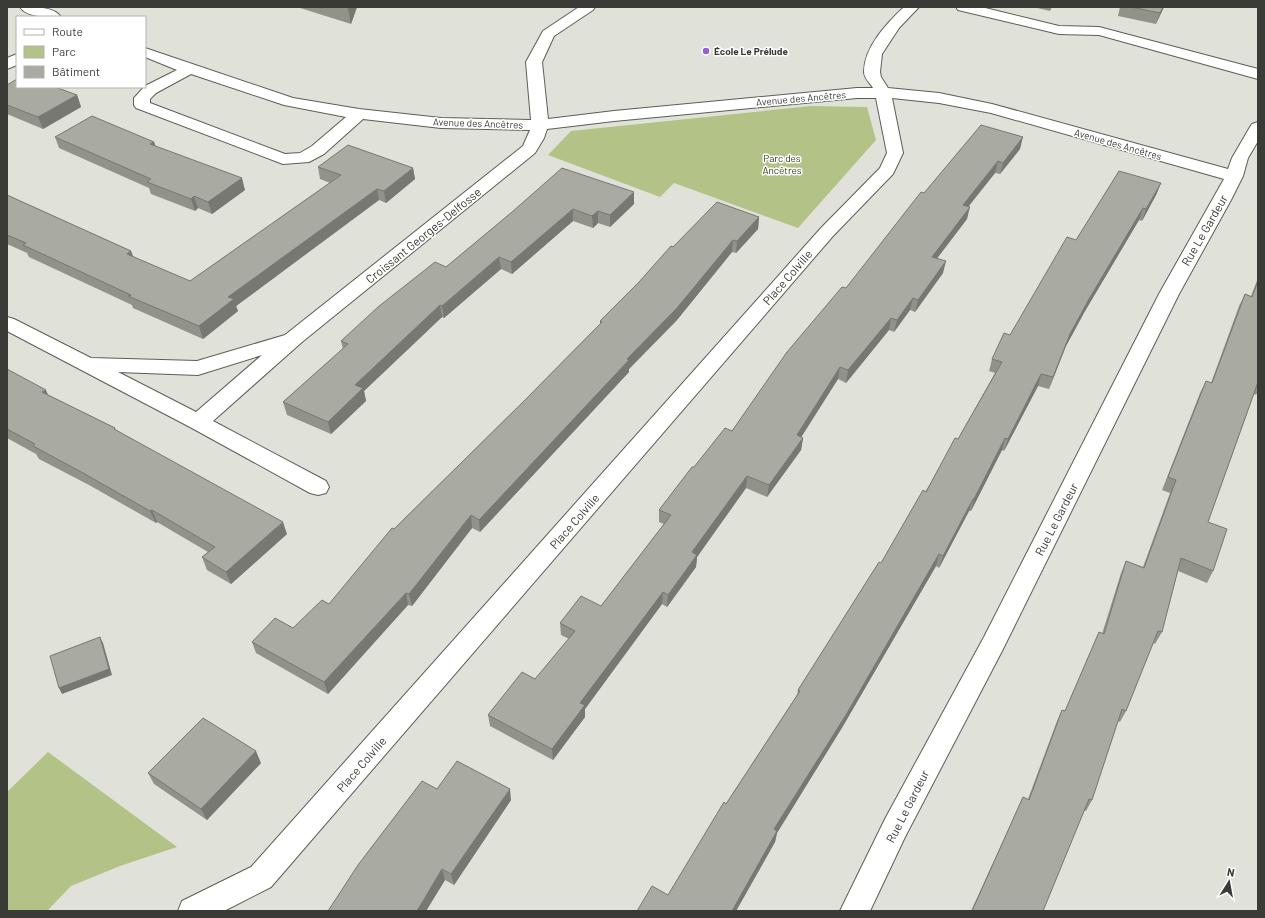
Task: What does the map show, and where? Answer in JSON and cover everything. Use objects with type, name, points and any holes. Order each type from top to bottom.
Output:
[{"type":"street","points":[[27,7],[51,16]]},
{"type":"street","points":[[540,125],[534,62],[548,34],[588,7]]},
{"type":"street","points":[[883,92],[873,77],[872,72],[875,54],[893,25],[912,7]]},
{"type":"street","points":[[963,7],[1059,30],[1099,32],[1258,74]]},
{"type":"street","name":"Avenue des Ancêtres","points":[[146,52],[190,69],[290,102],[359,114],[441,123],[540,125],[614,116],[839,94],[883,92],[942,98],[1010,113],[1234,176]]},
{"type":"street","points":[[7,64],[16,60]]},
{"type":"street","points":[[190,69],[150,90],[142,98],[142,105],[283,159],[303,158],[318,150],[359,114]]},
{"type":"street","name":"Place Colville","points":[[193,911],[261,877],[827,232],[887,170],[895,153],[883,92]]},
{"type":"street","name":"Croissant Georges-Delfosse","points":[[198,422],[295,337],[529,149],[536,138],[540,125]]},
{"type":"street","name":"Rue Le Gardeur","points":[[855,911],[896,828],[993,644],[1172,288],[1234,176],[1240,158],[1258,127]]},
{"type":"street","name":"Croissant Georges-Delfosse","points":[[7,323],[198,422],[318,487]]},
{"type":"street","name":"Croissant Georges-Delfosse","points":[[87,364],[198,368],[260,350],[295,337]]},
{"type":"green space","name":"Parc des Ancêtres","points":[[811,106],[867,107],[876,140],[798,228],[674,183],[660,197],[548,155],[571,131]]},
{"type":"green space","points":[[48,752],[177,847],[120,866],[71,886],[47,911],[7,911],[7,792]]},
{"type":"building","points":[[1131,7],[1163,7],[1160,13]]},
{"type":"building","points":[[16,80],[16,88],[58,88],[77,95],[38,117],[7,105],[7,85]]},
{"type":"building","points":[[92,116],[154,142],[150,144],[242,178],[208,202],[194,196],[191,199],[147,182],[151,179],[55,137]]},
{"type":"building","points":[[981,125],[1023,137],[1003,163],[998,161],[963,205],[970,207],[932,257],[946,261],[918,300],[913,298],[897,320],[891,318],[848,370],[840,367],[797,435],[803,438],[769,485],[747,476],[692,552],[697,555],[668,595],[663,592],[580,703],[585,705],[552,749],[488,715],[522,672],[535,679],[575,631],[560,623],[581,596],[601,606],[671,515],[659,510],[692,467],[694,467],[725,428],[732,431],[787,352],[842,287],[846,288],[921,192],[924,193]]},
{"type":"building","points":[[348,145],[413,168],[384,191],[377,189],[228,297],[234,299],[199,326],[128,296],[131,295],[23,245],[26,243],[7,235],[7,195],[131,251],[127,254],[190,281],[341,175],[318,167]]},
{"type":"building","points":[[562,168],[634,192],[610,215],[598,211],[592,216],[573,209],[511,262],[499,257],[442,306],[440,305],[355,385],[363,388],[328,422],[283,402],[348,344],[341,341],[378,307],[435,262],[446,267]]},
{"type":"building","points":[[1119,171],[1161,183],[1146,209],[1143,208],[1089,299],[1070,334],[1053,377],[1041,374],[1008,439],[1005,438],[943,556],[939,554],[846,715],[774,829],[777,831],[732,911],[637,911],[652,886],[668,895],[724,802],[726,804],[800,691],[798,690],[879,562],[881,563],[923,490],[926,492],[955,438],[958,439],[1002,362],[992,359],[1004,333],[1010,335],[1067,237],[1076,240]]},
{"type":"building","points":[[717,202],[759,217],[737,241],[733,240],[677,308],[627,359],[629,360],[479,520],[471,515],[409,594],[406,593],[324,682],[252,642],[275,618],[293,628],[322,600],[329,604],[392,528],[394,529],[526,399],[602,322],[600,321],[639,282],[671,246],[673,247]]},
{"type":"building","points":[[1258,281],[1258,382],[1208,522],[1227,529],[1213,571],[1181,558],[1162,632],[1158,631],[1126,711],[1122,709],[1092,800],[1089,799],[1043,911],[972,911],[1023,797],[1029,800],[1062,710],[1065,711],[1099,632],[1104,634],[1126,561],[1144,568],[1176,480],[1168,477],[1206,381],[1212,383],[1245,294],[1252,297]]},
{"type":"building","points":[[7,369],[46,390],[42,392],[115,428],[114,429],[283,522],[226,572],[202,557],[215,547],[152,510],[150,511],[33,446],[35,444],[7,429]]},
{"type":"building","points":[[100,637],[109,669],[59,688],[50,656]]},
{"type":"building","points":[[203,718],[256,751],[201,809],[148,773]]},
{"type":"building","points":[[457,761],[510,789],[451,874],[442,869],[417,911],[328,911],[358,865],[422,781],[437,789]]},
{"type":"place","name":"École Le Prélude","points":[[706,51]]}]
